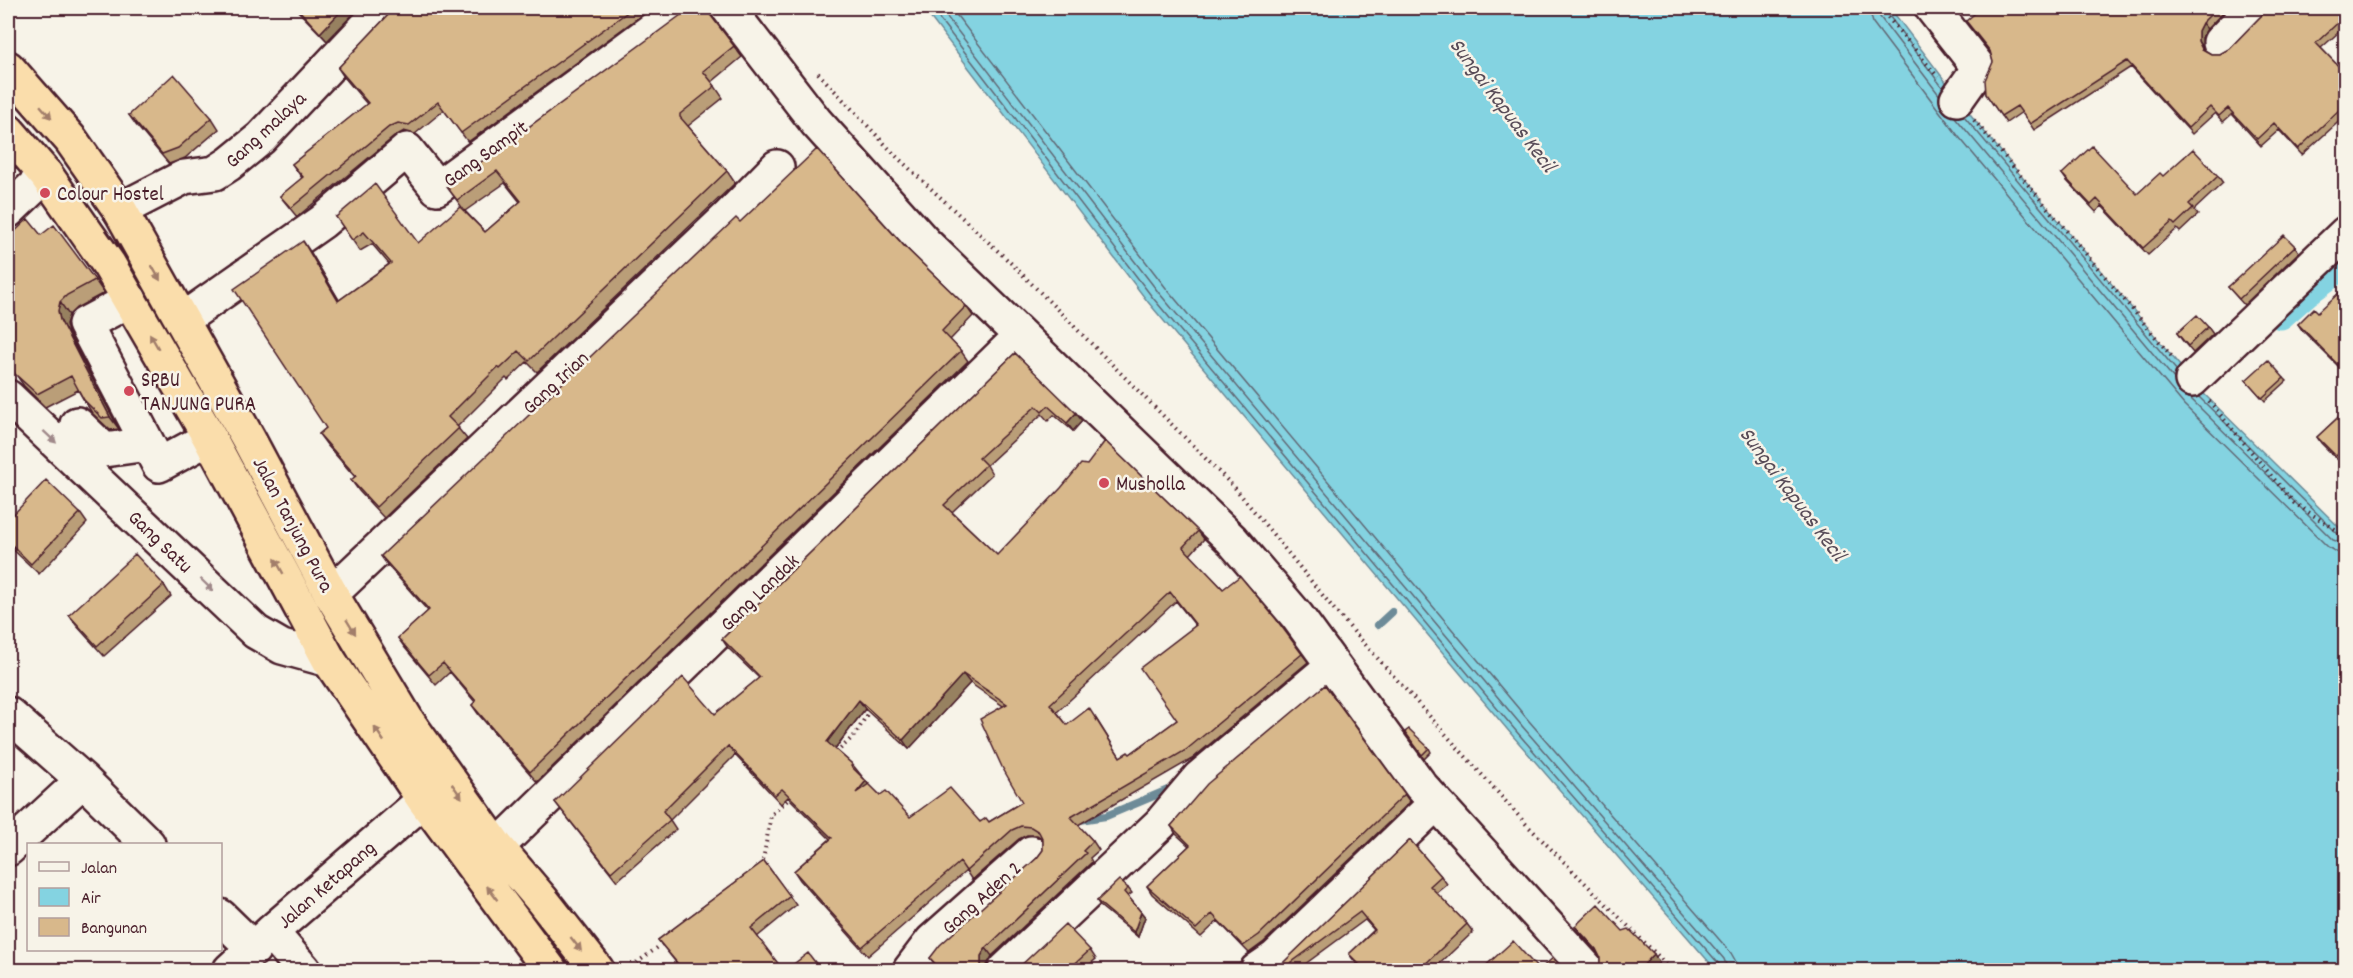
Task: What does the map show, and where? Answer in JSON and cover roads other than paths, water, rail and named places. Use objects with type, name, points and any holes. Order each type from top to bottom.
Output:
[{"type":"highway","name":"Jalan Tanjung Pura","points":[[8,68],[71,140],[120,210],[331,594],[408,722],[497,847],[597,970]]},
{"type":"highway","name":"Jalan Tanjung Pura","points":[[8,131],[46,175],[109,265],[209,438],[329,660],[424,800],[550,970]]},
{"type":"highway","points":[[527,940],[556,918]]},
{"type":"street","name":"Gang malaya","points":[[120,210],[184,177],[215,173],[229,164],[261,138],[384,8]]},
{"type":"street","name":"Gang Sampit","points":[[182,320],[322,222],[407,150],[437,188],[682,8]]},
{"type":"street","points":[[728,8],[816,122],[925,243],[1232,540],[1296,616],[1421,786],[1588,970]]},
{"type":"street","points":[[1932,8],[1979,68],[1957,99]]},
{"type":"street","points":[[2220,42],[2253,8]]},
{"type":"street","name":"Gang Irian","points":[[331,594],[728,217],[777,167]]},
{"type":"street","points":[[8,211],[46,175]]},
{"type":"street","points":[[2192,380],[2346,233]]},
{"type":"street","points":[[130,300],[85,324],[159,465],[209,438]]},
{"type":"street","name":"Gang Landak","points":[[497,847],[1021,336]]},
{"type":"street","name":"Gang Satu","points":[[8,397],[256,632],[282,647],[329,660]]},
{"type":"street","points":[[77,424],[104,450],[148,444]]},
{"type":"street","points":[[1005,970],[1160,824],[1199,778],[1323,674]]},
{"type":"street","points":[[13,729],[83,780],[147,843]]},
{"type":"street","points":[[8,849],[83,780]]},
{"type":"street","name":"Jalan Ketapang","points":[[230,970],[424,800]]},
{"type":"street","points":[[1257,970],[1276,957],[1436,802]]},
{"type":"street","name":"Gang Aden 2","points":[[910,970],[932,941],[1031,853]]},
{"type":"street","points":[[222,917],[262,940],[304,970]]},
{"type":"water","name":"Sungai Kapuas Kecil","points":[[923,8],[1890,8],[1977,123],[2201,391],[2345,533],[2345,970],[1716,970],[1512,735],[1148,302]]},
{"type":"waterway","points":[[2281,316],[2346,264]]},
{"type":"waterway","points":[[1378,625],[1392,612]]},
{"type":"waterway","points":[[1080,820],[1106,816],[1175,787]]},
{"type":"place","name":"Colour Hostel","points":[[45,193]]},
{"type":"place","name":"SPBU TANJUNG PURA","points":[[129,391]]},
{"type":"place","name":"Musholla","points":[[1104,483]]}]
